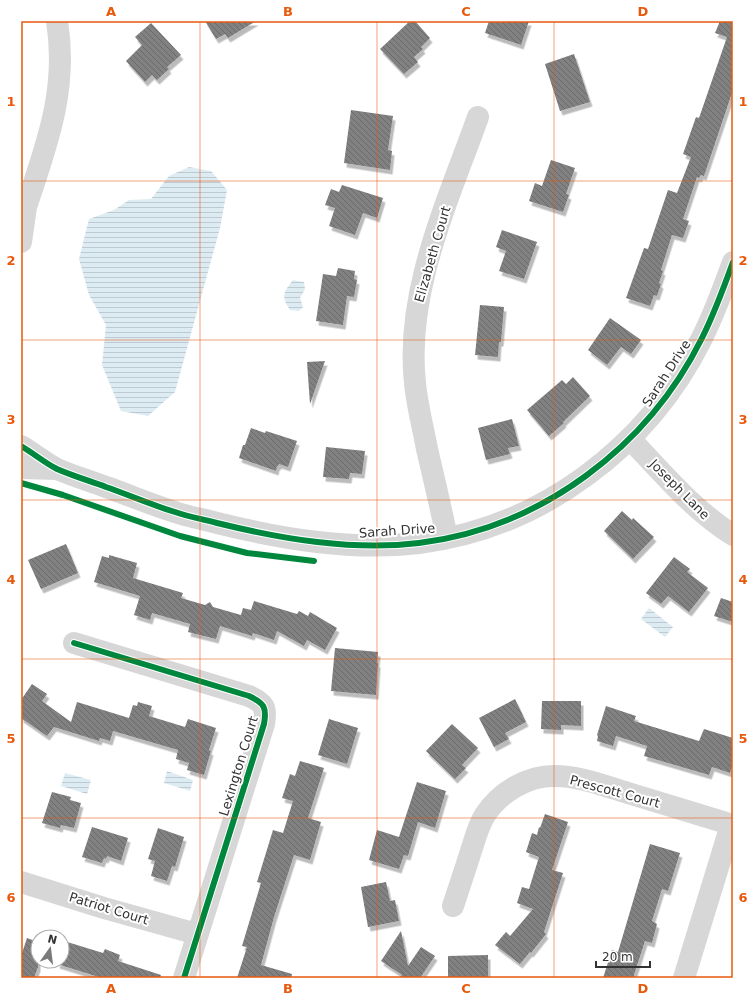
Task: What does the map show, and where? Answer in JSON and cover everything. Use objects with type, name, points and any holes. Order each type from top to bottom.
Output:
[{"type":"street","points":[[21,242],[24,212],[52,124],[58,97],[60,70],[57,21]]},
{"type":"street","name":"Elizabeth Court","points":[[447,538],[419,410],[415,382],[414,341],[416,314],[424,273],[440,220],[478,117]]},
{"type":"street","name":"Sarah Drive","points":[[21,446],[56,469],[177,513],[252,530],[325,543],[379,545],[419,543],[472,532],[510,519],[547,502],[581,480],[613,455],[630,439],[651,417],[682,373],[702,338],[733,262]]},
{"type":"street","name":"Joseph Lane","points":[[630,439],[696,508],[717,525],[733,535]]},
{"type":"street","name":"Sarah Drive","points":[[21,468],[56,469]]},
{"type":"street","name":"Lexington Court","points":[[74,643],[249,696],[259,701],[264,706],[264,724],[184,978]]},
{"type":"street","name":"Prescott Court","points":[[453,906],[479,828],[485,815],[503,794],[527,781],[540,777],[554,776],[582,779],[732,825]]},
{"type":"street","points":[[684,978],[732,825]]},
{"type":"street","name":"Patriot Court","points":[[21,882],[131,916],[197,934]]},
{"type":"shaded area","points":[[189,167],[211,171],[227,190],[220,228],[175,392],[148,416],[121,411],[102,365],[106,325],[89,295],[79,259],[89,219],[114,210],[129,200],[151,199],[169,176]]},
{"type":"shaded area","points":[[293,280],[304,282],[305,289],[300,298],[303,307],[299,311],[290,310],[284,298],[287,288]]},
{"type":"shaded area","points":[[649,608],[673,627],[665,637],[641,619]]},
{"type":"shaded area","points":[[167,771],[193,780],[190,791],[164,783]]},
{"type":"shaded area","points":[[65,773],[91,780],[87,794],[61,786]]},
{"type":"building","points":[[205,21],[256,21],[228,38],[225,34],[216,39]]},
{"type":"building","points":[[410,21],[415,21],[430,38],[421,47],[423,49],[414,57],[418,62],[404,74],[380,49]]},
{"type":"building","points":[[489,21],[529,21],[521,45],[485,33]]},
{"type":"building","points":[[720,21],[733,21],[733,90],[704,176],[701,175],[699,178],[697,177],[683,219],[689,221],[683,238],[672,235],[661,270],[663,271],[659,283],[661,284],[657,296],[654,295],[650,306],[626,298],[644,248],[648,249],[668,190],[677,193],[691,157],[683,154],[696,117],[699,118],[727,37],[715,33]]},
{"type":"building","points":[[151,23],[181,55],[167,67],[169,69],[157,80],[152,75],[145,82],[126,61],[142,45],[135,37]]},
{"type":"building","points":[[574,54],[590,102],[560,111],[545,64]]},
{"type":"building","points":[[351,110],[393,116],[388,150],[392,151],[390,170],[344,163]]},
{"type":"building","points":[[551,160],[575,168],[566,194],[569,195],[563,212],[529,201],[535,183],[542,186]]},
{"type":"building","points":[[342,185],[383,198],[377,218],[363,213],[355,235],[329,226],[335,208],[325,205],[331,189],[339,192]]},
{"type":"building","points":[[502,230],[537,242],[524,279],[499,271],[506,251],[496,247]]},
{"type":"building","points":[[338,268],[355,271],[354,279],[357,280],[354,297],[347,296],[343,325],[316,321],[323,274],[336,276]]},
{"type":"building","points":[[480,305],[504,307],[498,357],[475,355]]},
{"type":"building","points":[[610,318],[641,340],[631,354],[621,347],[607,365],[588,350]]},
{"type":"building","points":[[325,361],[310,404],[307,362]]},
{"type":"building","points":[[573,377],[590,396],[549,436],[527,410],[562,380],[566,384]]},
{"type":"building","points":[[512,419],[519,446],[508,448],[510,454],[486,460],[478,428]]},
{"type":"building","points":[[251,428],[297,441],[288,467],[279,464],[276,471],[239,458]]},
{"type":"building","points":[[326,447],[365,451],[362,474],[350,473],[349,479],[323,477]]},
{"type":"building","points":[[622,511],[632,520],[633,518],[654,537],[633,559],[604,531]]},
{"type":"building","points":[[66,544],[78,573],[41,589],[28,560]]},
{"type":"building","points":[[109,555],[137,563],[133,578],[183,593],[181,598],[205,605],[210,602],[213,607],[241,615],[243,608],[251,610],[254,601],[297,614],[299,611],[308,616],[310,612],[337,628],[325,650],[307,640],[304,646],[277,631],[274,640],[253,633],[252,636],[220,626],[216,639],[188,632],[190,624],[152,613],[150,620],[134,615],[140,596],[94,582],[102,556],[109,558]]},
{"type":"building","points":[[674,557],[690,569],[687,572],[708,588],[689,612],[668,596],[661,604],[646,593]]},
{"type":"building","points":[[721,598],[733,602],[733,622],[714,616]]},
{"type":"building","points":[[335,648],[378,652],[376,695],[331,691]]},
{"type":"building","points":[[32,684],[47,694],[42,701],[71,722],[77,702],[129,718],[133,705],[137,706],[138,702],[152,706],[149,716],[185,727],[188,719],[216,728],[209,750],[211,751],[204,775],[187,770],[189,763],[176,759],[178,750],[113,731],[110,741],[100,738],[99,741],[54,727],[47,736],[21,718],[21,700]]},
{"type":"building","points":[[515,699],[526,722],[505,733],[509,739],[494,747],[479,718]]},
{"type":"building","points":[[542,701],[581,701],[581,726],[561,725],[561,730],[541,729]]},
{"type":"building","points":[[606,706],[636,716],[634,721],[699,741],[704,729],[733,738],[733,763],[730,773],[712,767],[709,775],[644,756],[647,746],[616,736],[613,746],[597,741],[597,735]]},
{"type":"building","points":[[329,719],[358,728],[347,764],[318,755]]},
{"type":"building","points":[[452,724],[478,748],[462,765],[466,768],[455,779],[426,751]]},
{"type":"building","points":[[300,761],[324,768],[308,818],[321,822],[310,860],[294,855],[274,917],[261,965],[292,974],[291,978],[237,978],[247,947],[242,946],[261,883],[257,882],[273,830],[283,833],[293,801],[282,798],[290,774],[295,776]]},
{"type":"building","points":[[417,782],[446,791],[435,828],[418,822],[408,856],[404,855],[399,869],[369,860],[377,830],[399,837]]},
{"type":"building","points":[[52,792],[71,797],[70,800],[81,803],[74,828],[61,825],[60,828],[42,823]]},
{"type":"building","points":[[545,814],[568,822],[552,870],[563,873],[544,932],[546,934],[520,964],[495,945],[506,932],[510,936],[533,909],[517,903],[522,887],[529,889],[539,857],[526,852],[532,833],[537,835]]},
{"type":"building","points":[[92,827],[128,838],[121,861],[107,856],[106,859],[104,858],[102,863],[82,857]]},
{"type":"building","points":[[158,828],[184,837],[175,867],[172,866],[167,881],[151,876],[155,861],[148,859]]},
{"type":"building","points":[[650,844],[680,853],[668,891],[662,889],[652,921],[657,924],[652,943],[645,941],[633,978],[603,978],[612,950],[618,952]]},
{"type":"building","points":[[386,882],[390,901],[395,900],[399,921],[368,927],[361,887]]},
{"type":"building","points":[[401,931],[408,966],[421,947],[435,956],[420,978],[399,978],[402,975],[381,961]]},
{"type":"building","points":[[27,938],[30,939],[30,969],[37,969],[34,978],[21,978],[21,956]]},
{"type":"building","points":[[70,943],[103,953],[105,949],[120,955],[118,961],[161,975],[160,978],[102,978],[70,968]]},
{"type":"building","points":[[488,955],[488,978],[448,978],[448,956]]},
{"type":"cycle path","points":[[21,446],[57,469],[180,514],[267,534],[317,542],[368,546],[419,543],[464,534],[507,520],[548,500],[586,476],[621,447],[652,414],[679,377],[702,338],[719,300],[733,262]]},
{"type":"cycle path","points":[[21,483],[63,495],[180,536],[247,553],[314,561]]},
{"type":"cycle path","points":[[74,643],[249,696],[261,703],[265,710],[264,724],[184,978]]}]
